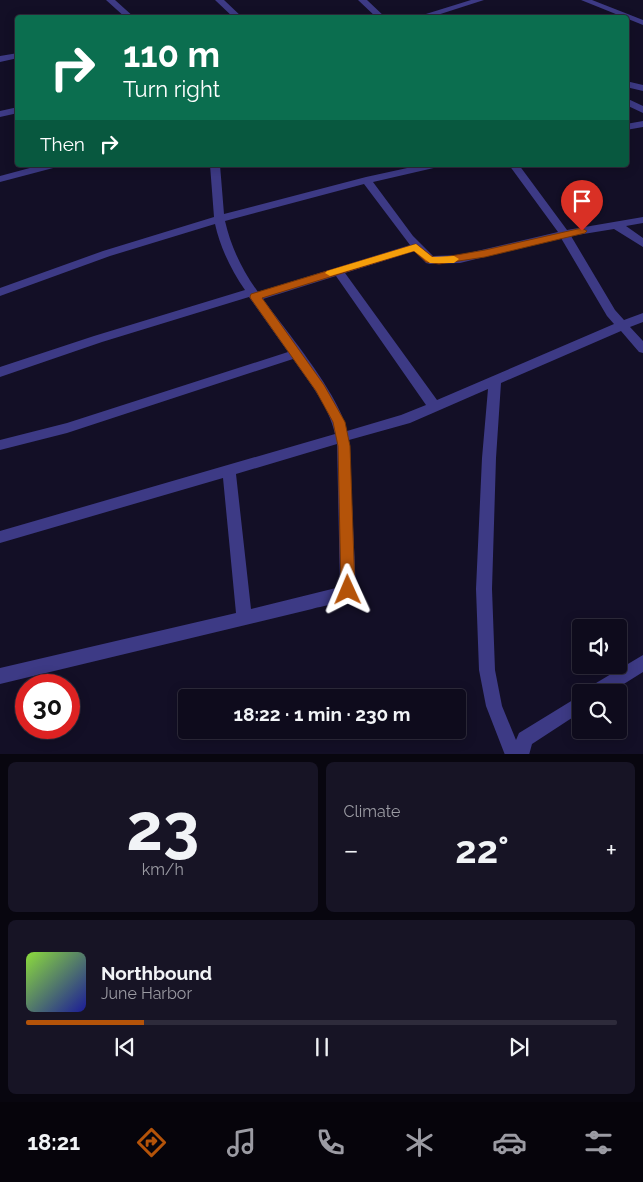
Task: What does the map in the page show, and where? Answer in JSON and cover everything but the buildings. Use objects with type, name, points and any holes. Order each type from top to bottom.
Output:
[{"type":"street","points":[[110,0],[128,15]]},
{"type":"street","points":[[219,0],[236,15]]},
{"type":"street","points":[[362,0],[379,15]]},
{"type":"street","points":[[428,15],[480,0]]},
{"type":"street","points":[[586,0],[623,15]]},
{"type":"street","points":[[629,17],[643,23]]},
{"type":"street","points":[[0,59],[15,56]]},
{"type":"street","points":[[629,85],[643,88]]},
{"type":"street","points":[[629,103],[643,110]]},
{"type":"street","points":[[0,114],[15,111]]},
{"type":"street","points":[[629,126],[643,124]]},
{"type":"street","points":[[0,179],[45,167]]},
{"type":"street","points":[[0,676],[341,594],[348,590],[344,446],[339,422],[320,388],[242,278],[224,240],[219,218],[215,167]]},
{"type":"street","points":[[389,167],[395,174]]},
{"type":"street","points":[[0,292],[66,267],[219,218],[366,180],[425,167]]},
{"type":"street","points":[[515,167],[564,234],[612,313],[643,349]]},
{"type":"street","points":[[366,180],[416,247],[430,260],[439,261],[485,254],[564,234],[643,220]]},
{"type":"street","points":[[616,225],[643,243]]},
{"type":"street","points":[[0,372],[98,339],[416,247]]},
{"type":"street","points":[[338,271],[434,406]]},
{"type":"street","points":[[0,537],[404,419],[643,317]]},
{"type":"street","points":[[0,445],[67,428],[296,354]]},
{"type":"street","points":[[495,379],[488,458],[484,589],[487,670],[494,706],[514,754]]},
{"type":"street","points":[[229,470],[244,617]]},
{"type":"street","points":[[610,684],[643,663]]},
{"type":"street","points":[[520,754],[525,739],[572,709]]},
{"type":"slow traffic","points":[[330,273],[416,247],[430,260],[454,259]]},
{"type":"route","points":[[348,590],[344,446],[339,422],[320,388],[255,297],[416,247],[430,260],[439,261],[485,254],[582,231]]}]
